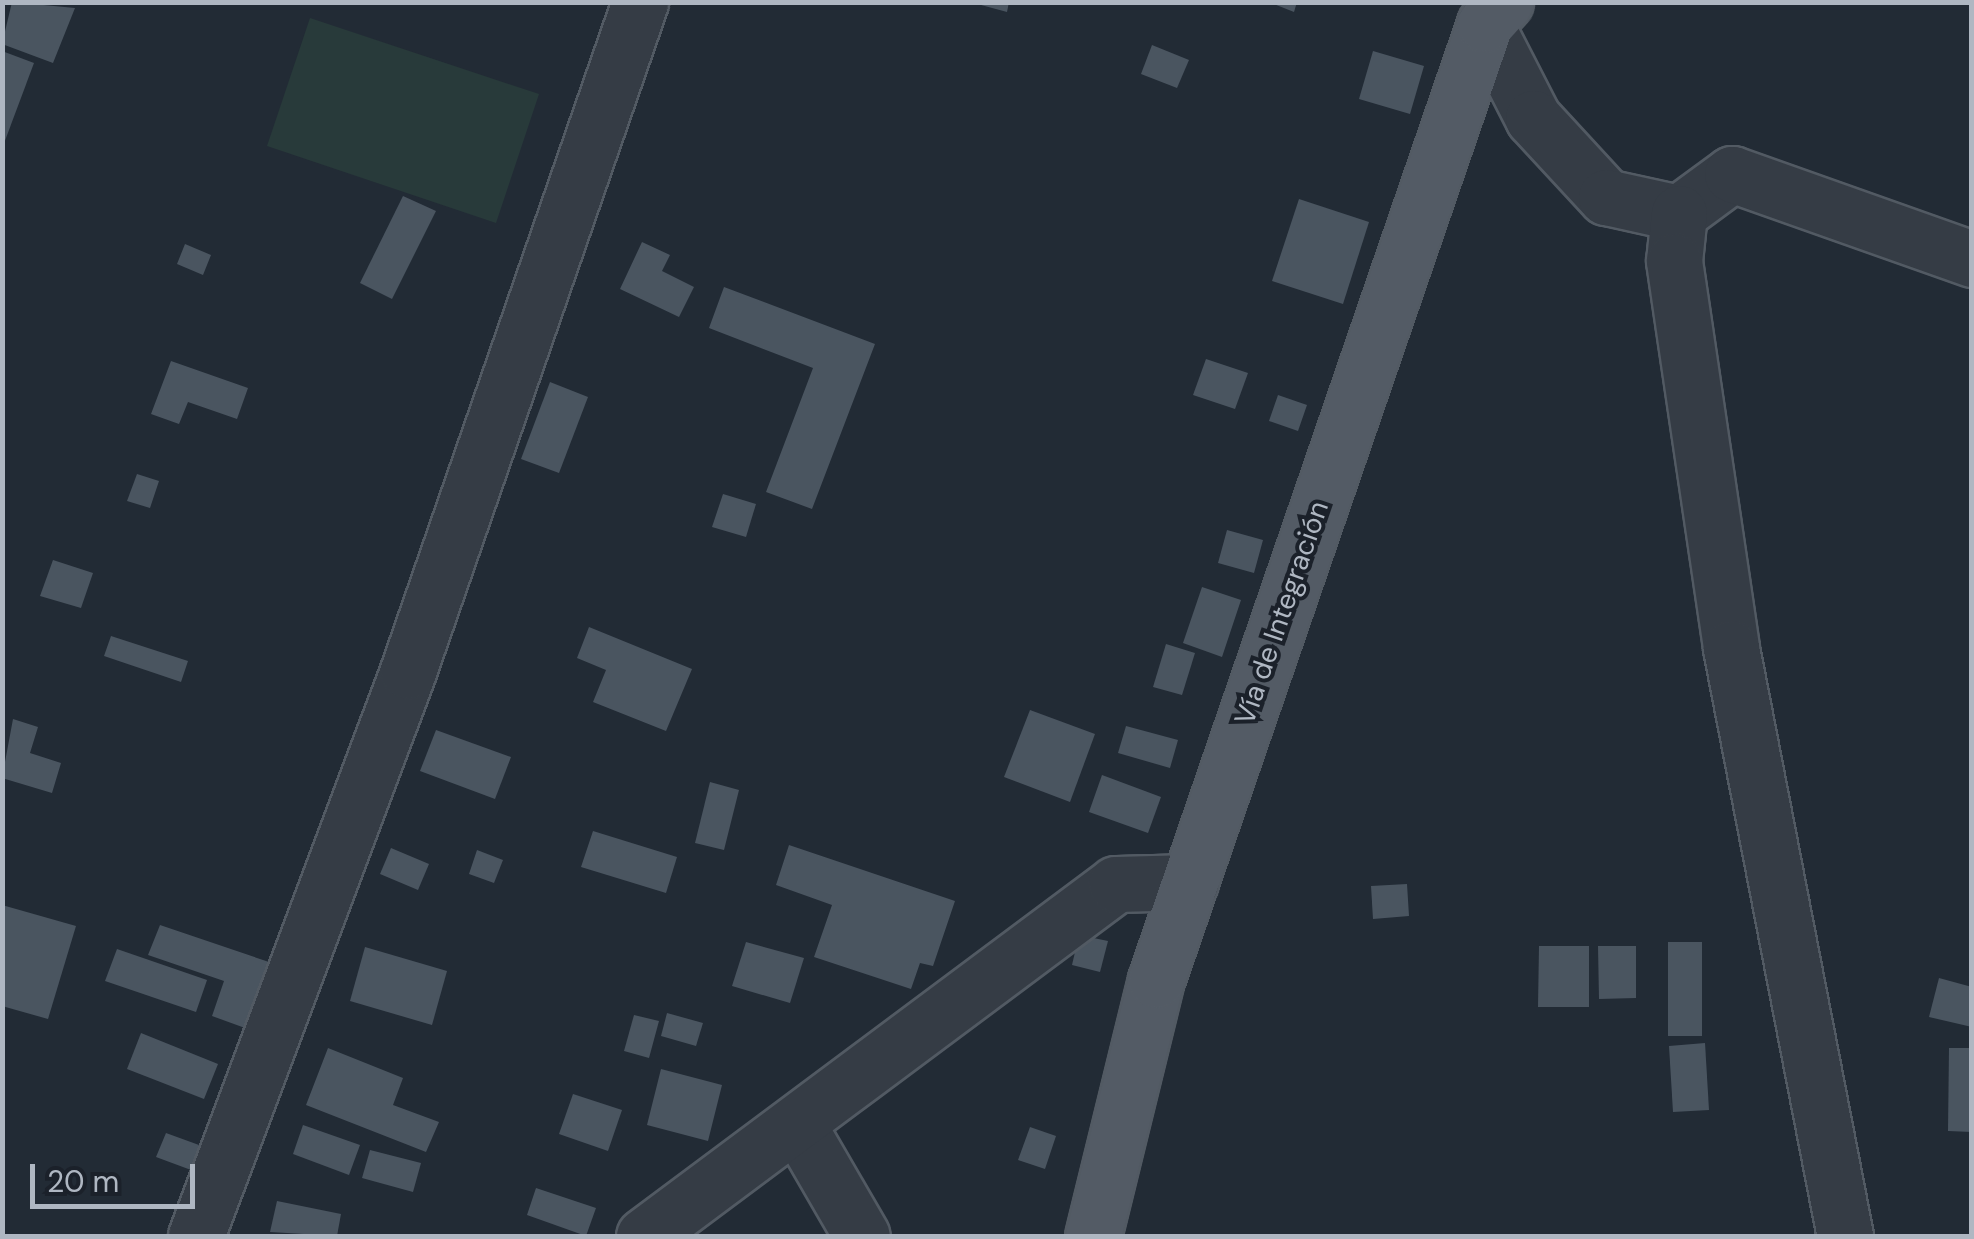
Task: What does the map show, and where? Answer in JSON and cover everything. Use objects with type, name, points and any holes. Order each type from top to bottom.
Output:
[{"type":"main road","name":"Vía de Integración","points":[[1092,1236],[1156,980],[1495,13]]},
{"type":"street","points":[[196,1236],[408,671],[640,2]]},
{"type":"street","points":[[1495,13],[1533,118],[1606,198],[1679,213]]},
{"type":"street","points":[[1845,1236],[1730,648],[1674,261],[1679,213],[1732,174],[1972,258]]},
{"type":"street","points":[[644,1236],[1116,884],[1190,882]]},
{"type":"street","points":[[796,1124],[862,1236]]},
{"type":"shaded area","points":[[310,18],[539,94],[496,223],[267,146]]},
{"type":"building","points":[[12,2],[75,8],[53,63],[2,44]]},
{"type":"building","points":[[970,2],[1009,2],[1007,12]]},
{"type":"building","points":[[1269,2],[1297,2],[1294,12]]},
{"type":"building","points":[[1152,45],[1189,60],[1177,88],[1141,74]]},
{"type":"building","points":[[2,51],[34,63],[3,146],[2,146]]},
{"type":"building","points":[[1373,51],[1424,66],[1410,114],[1359,99]]},
{"type":"building","points":[[403,196],[436,211],[392,299],[360,283]]},
{"type":"building","points":[[1299,199],[1369,222],[1343,304],[1272,281]]},
{"type":"building","points":[[642,242],[670,255],[662,271],[694,287],[679,317],[620,289]]},
{"type":"building","points":[[185,244],[211,255],[203,275],[177,264]]},
{"type":"building","points":[[724,287],[875,344],[812,509],[766,492],[813,368],[709,328]]},
{"type":"building","points":[[1206,359],[1248,373],[1235,409],[1193,395]]},
{"type":"building","points":[[171,361],[248,388],[237,419],[188,402],[179,424],[151,414]]},
{"type":"building","points":[[550,382],[588,397],[559,473],[521,459]]},
{"type":"building","points":[[1278,395],[1307,405],[1298,431],[1269,421]]},
{"type":"building","points":[[137,474],[159,481],[150,508],[127,501]]},
{"type":"building","points":[[723,494],[756,504],[746,537],[712,527]]},
{"type":"building","points":[[1227,530],[1263,540],[1254,573],[1218,563]]},
{"type":"building","points":[[53,560],[93,573],[81,608],[40,596]]},
{"type":"building","points":[[1202,587],[1241,600],[1222,657],[1183,643]]},
{"type":"building","points":[[589,627],[692,669],[666,731],[593,702],[606,670],[577,658]]},
{"type":"building","points":[[111,636],[188,661],[181,682],[104,656]]},
{"type":"building","points":[[1166,644],[1195,653],[1182,695],[1153,687]]},
{"type":"building","points":[[1030,710],[1095,734],[1070,802],[1004,777]]},
{"type":"building","points":[[13,719],[38,727],[30,753],[61,763],[52,793],[2,778]]},
{"type":"building","points":[[1126,726],[1178,740],[1170,768],[1118,753]]},
{"type":"building","points":[[436,730],[511,757],[495,799],[420,771]]},
{"type":"building","points":[[1102,775],[1161,797],[1148,833],[1089,812]]},
{"type":"building","points":[[710,782],[739,790],[724,850],[695,843]]},
{"type":"building","points":[[593,831],[677,857],[666,893],[581,867]]},
{"type":"building","points":[[789,845],[955,901],[933,966],[920,963],[911,989],[814,957],[832,905],[776,885]]},
{"type":"building","points":[[391,848],[429,864],[418,890],[380,874]]},
{"type":"building","points":[[477,850],[503,860],[494,883],[469,874]]},
{"type":"building","points":[[1407,884],[1409,916],[1373,919],[1371,886]]},
{"type":"building","points":[[2,905],[76,926],[48,1019],[2,1006]]},
{"type":"building","points":[[160,925],[269,962],[245,1028],[212,1016],[224,981],[148,955]]},
{"type":"building","points":[[1079,935],[1108,941],[1100,972],[1072,965]]},
{"type":"building","points":[[746,942],[804,958],[790,1003],[732,986]]},
{"type":"building","points":[[1668,942],[1702,942],[1702,1036],[1668,1036]]},
{"type":"building","points":[[1539,946],[1589,946],[1589,1007],[1538,1007]]},
{"type":"building","points":[[1598,946],[1636,946],[1636,998],[1599,999]]},
{"type":"building","points":[[365,947],[447,971],[432,1025],[350,1001]]},
{"type":"building","points":[[117,949],[207,980],[196,1012],[105,981]]},
{"type":"building","points":[[1939,978],[1972,987],[1972,1027],[1929,1017]]},
{"type":"building","points":[[667,1013],[703,1023],[696,1046],[661,1036]]},
{"type":"building","points":[[634,1015],[659,1021],[649,1058],[624,1051]]},
{"type":"building","points":[[141,1033],[218,1064],[204,1099],[127,1069]]},
{"type":"building","points":[[1705,1043],[1709,1110],[1673,1112],[1669,1046]]},
{"type":"building","points":[[328,1048],[403,1078],[393,1105],[439,1122],[426,1152],[306,1105]]},
{"type":"building","points":[[1949,1048],[1972,1048],[1972,1132],[1948,1131]]},
{"type":"building","points":[[661,1069],[722,1085],[708,1141],[647,1125]]},
{"type":"building","points":[[573,1094],[622,1110],[608,1151],[559,1134]]},
{"type":"building","points":[[303,1125],[360,1145],[349,1175],[293,1154]]},
{"type":"building","points":[[1030,1127],[1056,1136],[1045,1169],[1018,1160]]},
{"type":"building","points":[[166,1133],[199,1145],[191,1170],[156,1157]]},
{"type":"building","points":[[370,1150],[421,1163],[413,1192],[362,1178]]},
{"type":"building","points":[[536,1188],[596,1208],[586,1236],[527,1215]]},
{"type":"building","points":[[277,1201],[341,1214],[337,1236],[270,1232]]}]
